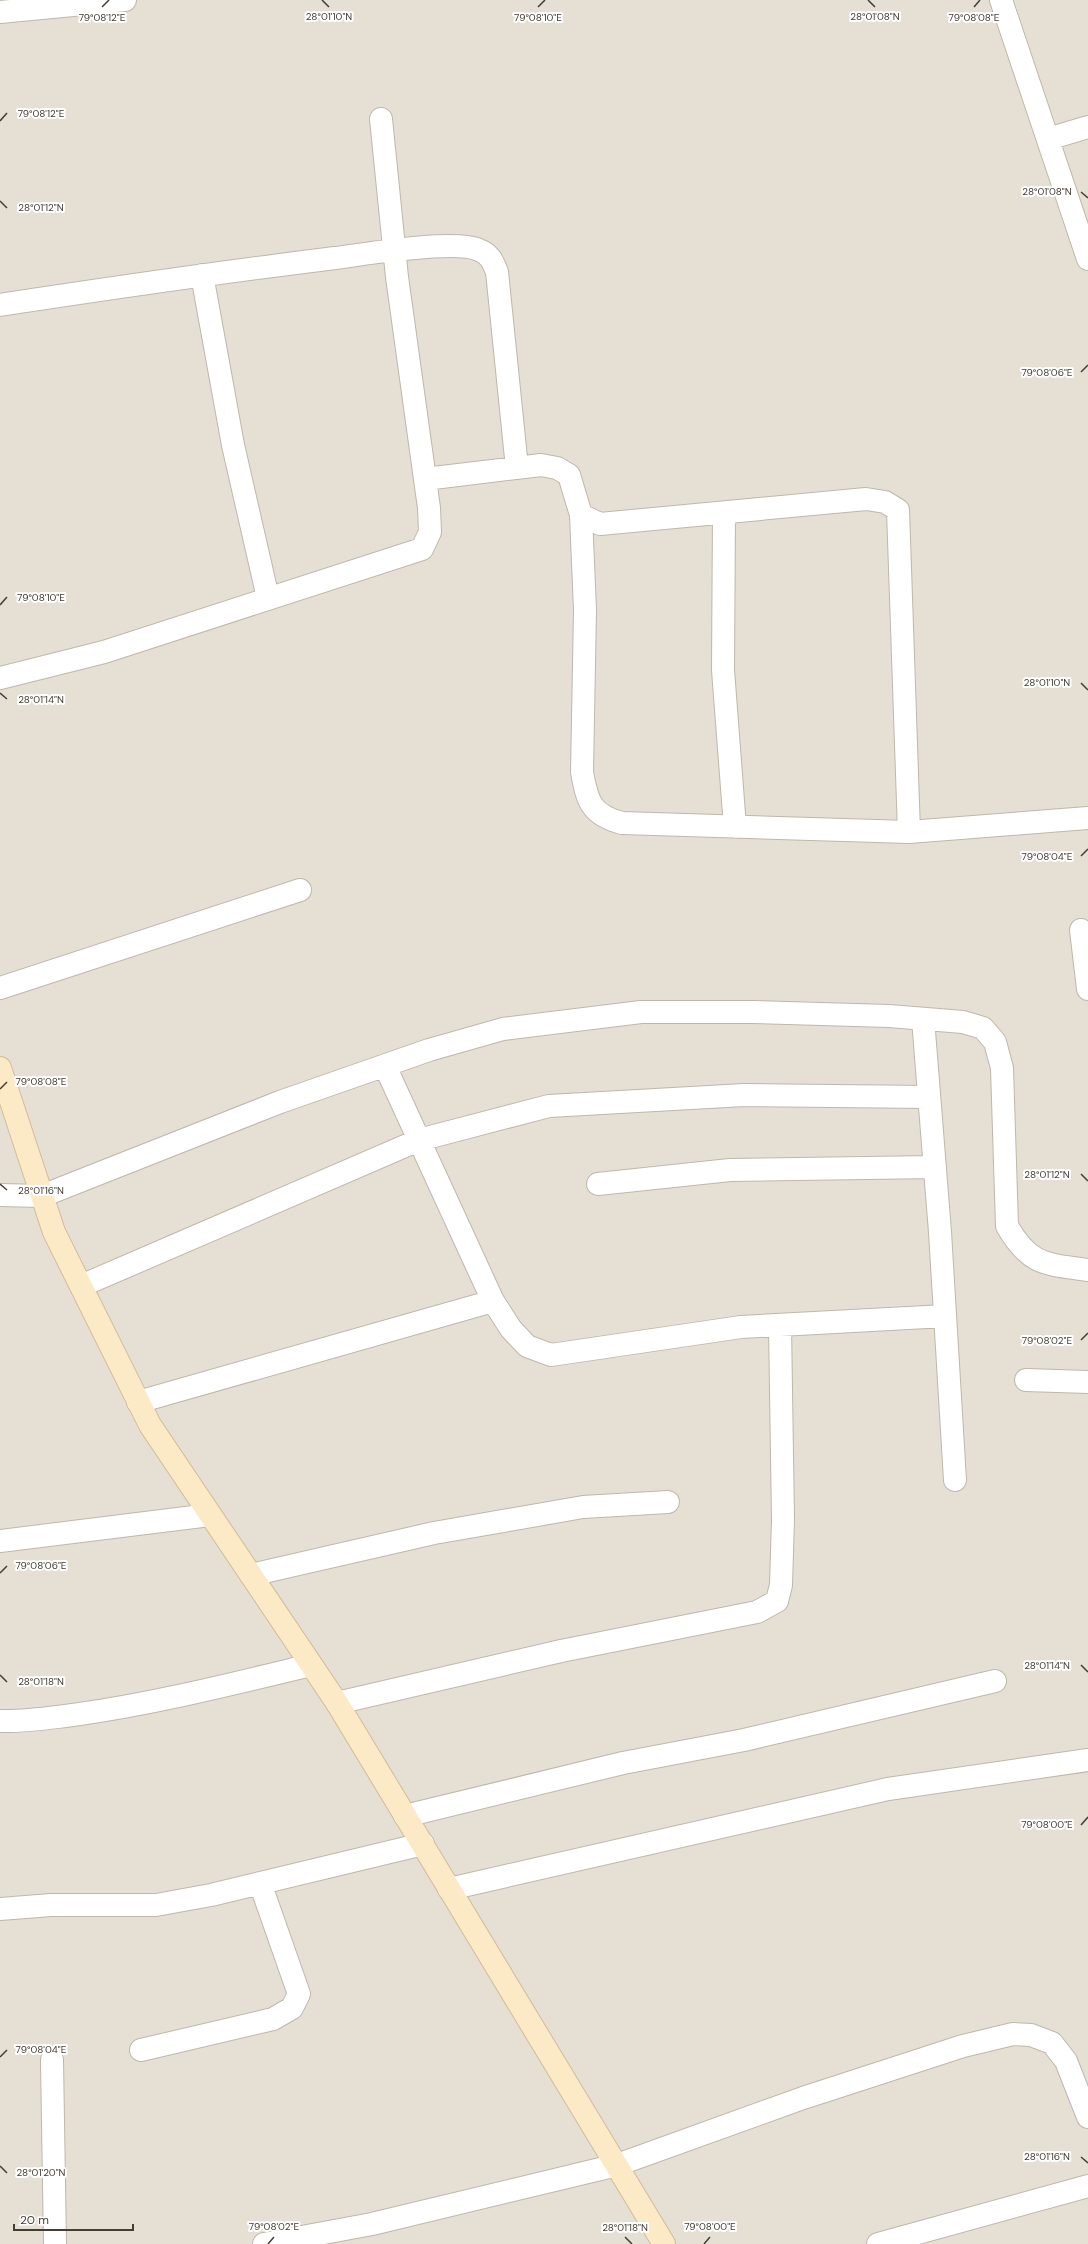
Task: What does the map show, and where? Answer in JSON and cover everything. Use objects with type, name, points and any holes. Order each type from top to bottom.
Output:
[{"type":"street","points":[[0,12],[125,0]]},
{"type":"street","points":[[1001,0],[1086,245]]},
{"type":"street","points":[[0,678],[104,652],[422,549],[430,532],[426,479],[394,250],[381,119]]},
{"type":"street","points":[[1048,139],[1088,127]]},
{"type":"street","points":[[0,305],[202,275],[394,250],[462,246],[479,250],[492,259],[497,272],[517,468]]},
{"type":"street","points":[[202,275],[233,445],[268,598]]},
{"type":"street","points":[[426,479],[541,465],[557,468],[569,475],[576,493],[580,515],[585,610],[582,772],[586,794],[595,810],[605,819],[622,823],[909,832],[1088,818]]},
{"type":"street","points":[[580,515],[600,524],[866,499],[885,502],[898,510],[909,832]]},
{"type":"street","points":[[724,513],[723,670],[735,827]]},
{"type":"street","points":[[0,988],[300,890]]},
{"type":"street","points":[[1081,930],[1088,989]]},
{"type":"street","points":[[0,1194],[42,1196],[280,1102],[429,1050],[503,1029],[641,1012],[752,1012],[923,1019],[963,1022],[983,1028],[995,1042],[1002,1068],[1007,1226],[1018,1245],[1030,1256],[1044,1264],[1088,1270]]},
{"type":"street","points":[[923,1019],[935,1167],[955,1480]]},
{"type":"street","points":[[385,1066],[493,1301],[511,1329],[527,1346],[551,1355],[741,1327],[945,1316]]},
{"type":"street","points":[[0,1068],[54,1232],[150,1425],[337,1703],[664,2244]]},
{"type":"street","points":[[81,1286],[419,1140],[549,1106],[744,1095],[929,1097]]},
{"type":"street","points":[[598,1184],[730,1170],[935,1167]]},
{"type":"street","points":[[138,1402],[493,1301]]},
{"type":"street","points":[[337,1703],[561,1651],[757,1612],[777,1600],[781,1585],[783,1520],[780,1325]]},
{"type":"street","points":[[1026,1380],[1088,1382]]},
{"type":"street","points":[[251,1575],[434,1533],[583,1507],[668,1502]]},
{"type":"street","points":[[0,1541],[210,1515]]},
{"type":"street","points":[[0,1722],[17,1722],[105,1710],[185,1695],[311,1665]]},
{"type":"street","points":[[405,1816],[622,1763],[744,1740],[995,1681]]},
{"type":"street","points":[[449,1889],[888,1789],[1088,1760]]},
{"type":"street","points":[[0,1909],[51,1905],[156,1905],[260,1883],[423,1844]]},
{"type":"street","points":[[141,2050],[273,2019],[292,2008],[299,1994],[260,1883]]},
{"type":"street","points":[[264,2244],[372,2224],[617,2165],[803,2098],[963,2046],[1013,2034],[1031,2035],[1052,2043],[1066,2061],[1088,2117]]},
{"type":"street","points":[[52,2060],[55,2244]]},
{"type":"street","points":[[878,2244],[1088,2186]]},
{"type":"shaded area","points":[[0,0],[1088,0],[1088,2244],[0,2244]]}]
